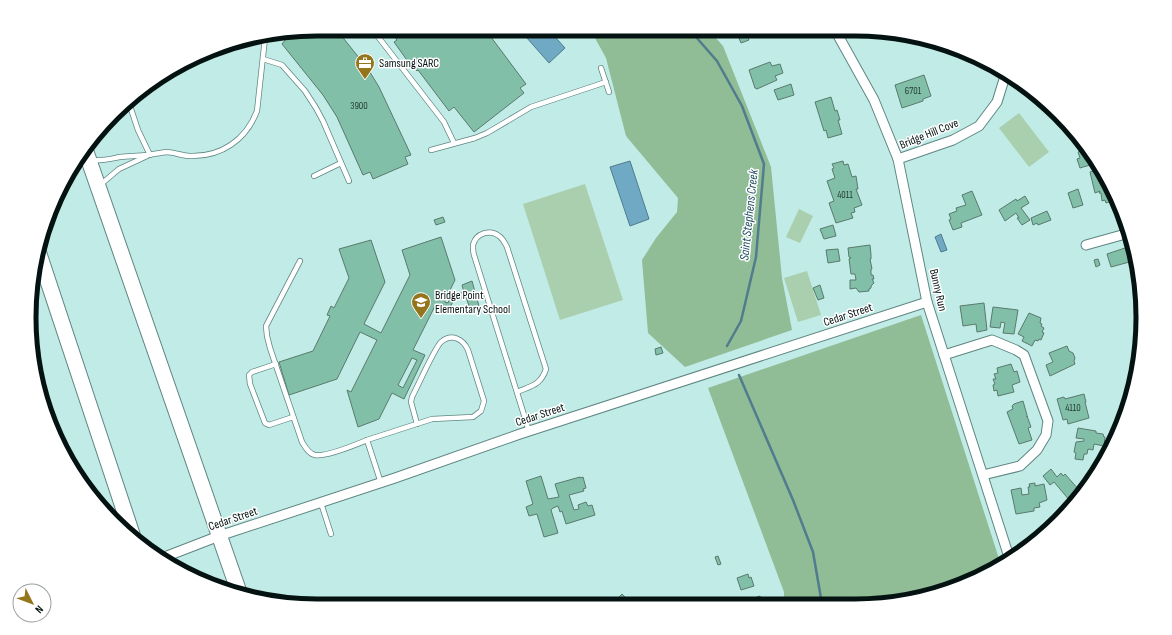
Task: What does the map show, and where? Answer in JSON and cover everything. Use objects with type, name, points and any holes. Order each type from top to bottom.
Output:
[{"type":"highway","points":[[87,155],[237,587]]},
{"type":"highway","points":[[41,261],[130,527]]},
{"type":"street","name":"Bunny Run","points":[[838,36],[874,100],[898,159],[927,302],[1008,554]]},
{"type":"street","name":"Bridge Hill Cove","points":[[898,159],[953,140],[979,126],[997,102],[1004,79]]},
{"type":"street","points":[[1086,244],[1123,234]]},
{"type":"street","name":"Cedar Street","points":[[168,556],[219,536],[381,483],[529,431],[927,302]]},
{"type":"street","points":[[944,355],[992,340],[1024,355],[1048,421],[1046,436],[1038,450],[1020,466],[983,475]]},
{"type":"lane","points":[[377,36],[444,122],[454,143]]},
{"type":"lane","points":[[88,154],[103,161],[120,157],[167,152],[189,156],[214,153],[230,146],[244,134],[253,122],[257,112],[265,41]]},
{"type":"lane","points":[[263,58],[282,65],[305,91],[316,108],[349,181]]},
{"type":"lane","points":[[601,68],[609,92]]},
{"type":"lane","points":[[431,150],[487,133],[531,107],[606,82]]},
{"type":"lane","points":[[130,107],[138,130],[150,155]]},
{"type":"lane","points":[[99,188],[101,184],[118,170],[150,155]]},
{"type":"lane","points":[[314,176],[341,163]]},
{"type":"lane","points":[[517,392],[536,384],[543,378],[546,369],[507,247],[500,237],[492,233],[484,232],[476,237],[473,246],[474,255],[529,431]]},
{"type":"lane","points":[[300,261],[266,326],[267,336],[293,417],[306,450],[314,455],[325,455],[432,419],[472,417],[480,411],[484,401],[468,350],[459,339],[451,337],[441,343],[412,397],[411,402],[417,424]]},
{"type":"lane","points":[[276,364],[252,372],[249,375],[250,384],[265,423],[269,425],[293,417]]},
{"type":"lane","points":[[367,440],[381,483]]},
{"type":"lane","points":[[321,503],[331,534]]},
{"type":"green space","points":[[594,36],[714,36],[723,46],[771,167],[782,278],[792,330],[685,367],[648,333],[642,260],[656,238],[677,212],[678,198],[626,136],[606,58]]},
{"type":"green space","points":[[1019,113],[1049,152],[1029,167],[999,128]]},
{"type":"green space","points":[[585,184],[623,300],[560,320],[523,204]]},
{"type":"green space","points":[[799,209],[813,216],[800,243],[786,237]]},
{"type":"green space","points":[[807,271],[821,315],[798,322],[784,278]]},
{"type":"green space","points":[[921,315],[999,559],[962,578],[909,594],[891,597],[854,599],[784,599],[784,592],[708,388]]},
{"type":"water","points":[[525,36],[554,36],[565,48],[549,63]]},
{"type":"water","points":[[630,161],[649,219],[630,226],[610,167]]},
{"type":"water","points":[[941,234],[947,250],[941,252],[935,237]]},
{"type":"building","points":[[342,36],[368,69],[379,87],[411,155],[405,157],[408,164],[373,179],[370,172],[363,175],[337,117],[323,95],[282,44],[286,39],[285,38]]},
{"type":"building","points":[[394,36],[490,36],[526,84],[520,88],[524,93],[474,132],[454,107],[449,111],[418,70],[417,71],[409,63],[394,42],[397,40]]},
{"type":"building","points":[[747,36],[749,40],[741,43],[739,38]]},
{"type":"building","points":[[770,62],[772,66],[780,64],[783,73],[775,76],[777,80],[757,89],[755,88],[749,70]]},
{"type":"building","points":[[924,75],[931,96],[923,99],[923,101],[902,108],[895,85]]},
{"type":"building","points":[[791,84],[794,95],[778,100],[774,90]]},
{"type":"building","points":[[831,97],[835,111],[837,110],[840,120],[838,120],[842,134],[828,138],[826,130],[824,131],[815,102]]},
{"type":"building","points":[[1078,146],[1091,165],[1080,168],[1077,159],[1080,158],[1078,152],[1080,151]]},
{"type":"building","points":[[843,161],[844,165],[848,164],[852,177],[856,176],[858,189],[856,189],[862,205],[854,208],[855,212],[851,213],[853,218],[836,223],[829,203],[834,201],[827,181],[835,178],[832,164]]},
{"type":"building","points":[[1094,171],[1111,201],[1106,203],[1105,200],[1102,201],[1101,193],[1099,193],[1100,191],[1095,193],[1090,172]]},
{"type":"building","points":[[1078,189],[1083,205],[1073,208],[1068,193]]},
{"type":"building","points":[[972,191],[982,215],[961,223],[962,227],[953,230],[949,220],[951,219],[949,214],[957,211],[956,208],[966,205],[962,195]]},
{"type":"building","points":[[1025,196],[1029,203],[1021,208],[1030,220],[1022,225],[1017,218],[1019,218],[1016,213],[1005,221],[999,210],[1016,199],[1017,201]]},
{"type":"building","points":[[1047,211],[1051,220],[1038,225],[1037,223],[1033,225],[1031,218]]},
{"type":"building","points":[[443,217],[445,222],[436,225],[434,220]]},
{"type":"building","points":[[833,225],[836,236],[824,239],[820,229]]},
{"type":"building","points":[[441,237],[455,280],[445,302],[448,303],[451,296],[464,292],[462,285],[472,281],[479,306],[470,309],[466,297],[454,300],[449,309],[443,306],[441,309],[435,306],[413,350],[425,355],[404,399],[392,393],[379,419],[358,427],[347,390],[351,392],[377,340],[360,332],[337,379],[289,395],[279,362],[313,351],[330,316],[327,315],[331,306],[334,308],[349,278],[339,249],[371,240],[385,282],[364,324],[381,333],[410,275],[402,250]],"holes":[[[412,358],[417,360],[403,388],[398,385]]]},
{"type":"building","points":[[870,245],[871,275],[873,275],[874,279],[872,279],[874,283],[869,291],[859,292],[856,288],[850,289],[850,280],[856,280],[855,274],[851,274],[849,259],[851,258],[849,257],[848,248]]},
{"type":"building","points":[[1127,247],[1131,262],[1111,267],[1107,254]]},
{"type":"building","points":[[838,249],[840,261],[828,263],[826,250]]},
{"type":"building","points":[[1098,259],[1100,265],[1096,267],[1094,260]]},
{"type":"building","points":[[820,285],[824,298],[818,300],[813,288]]},
{"type":"building","points":[[984,303],[987,330],[977,332],[976,324],[963,326],[960,306]]},
{"type":"building","points":[[993,307],[1018,310],[1014,334],[1003,333],[1005,323],[1001,322],[1000,328],[990,327]]},
{"type":"building","points":[[1029,313],[1041,318],[1040,323],[1044,328],[1042,332],[1044,333],[1041,340],[1035,340],[1032,346],[1022,341],[1024,337],[1018,334]]},
{"type":"building","points":[[1067,346],[1069,351],[1073,353],[1075,364],[1050,376],[1046,365],[1053,362],[1049,353]]},
{"type":"building","points":[[661,347],[663,353],[656,355],[655,349]]},
{"type":"building","points":[[1011,364],[1014,372],[1017,371],[1020,382],[1012,385],[1014,392],[998,396],[997,390],[994,391],[993,385],[995,384],[993,379],[996,379],[994,374],[998,373],[997,368]]},
{"type":"building","points":[[1084,394],[1089,418],[1068,424],[1067,419],[1063,420],[1057,399],[1064,397],[1065,399]]},
{"type":"building","points":[[1023,401],[1031,427],[1028,428],[1032,440],[1019,444],[1007,412],[1013,409],[1012,406],[1014,404]]},
{"type":"building","points":[[1078,428],[1096,431],[1096,433],[1103,434],[1105,437],[1104,446],[1094,444],[1093,450],[1088,449],[1087,454],[1084,454],[1083,460],[1075,459],[1076,453],[1074,452],[1076,442],[1084,441],[1084,439],[1076,438]]},
{"type":"building","points":[[1051,469],[1057,477],[1061,473],[1063,476],[1065,474],[1078,489],[1069,500],[1054,482],[1050,485],[1043,476]]},
{"type":"building","points":[[541,476],[548,499],[559,497],[555,484],[583,477],[586,488],[583,489],[584,491],[569,495],[574,510],[579,509],[578,505],[586,502],[588,506],[592,505],[595,515],[566,524],[562,511],[560,512],[558,506],[553,508],[551,510],[558,533],[544,537],[537,514],[529,516],[526,507],[533,504],[526,481]]},
{"type":"building","points":[[1035,483],[1035,486],[1044,484],[1047,500],[1039,503],[1040,507],[1034,508],[1034,511],[1016,514],[1011,490],[1021,488],[1022,495],[1029,494],[1029,484]]},
{"type":"building","points":[[718,556],[721,564],[718,565],[715,557]]},
{"type":"building","points":[[748,574],[749,578],[751,577],[754,586],[741,590],[737,578]]},
{"type":"building","points":[[622,594],[627,599],[619,599],[618,598]]},
{"type":"building","points":[[760,596],[761,599],[751,599]]},
{"type":"waterway","name":"Saint Stephens Creek","points":[[695,36],[717,61],[742,106],[764,164],[756,257],[741,321],[727,346]]},
{"type":"waterway","name":"Saint Stephens Creek","points":[[739,375],[793,500],[813,552],[821,599]]},
{"type":"place","name":"Samsung SARC","points":[[365,80]]},
{"type":"place","name":"Bridge Point Elementary School","points":[[421,319]]}]
